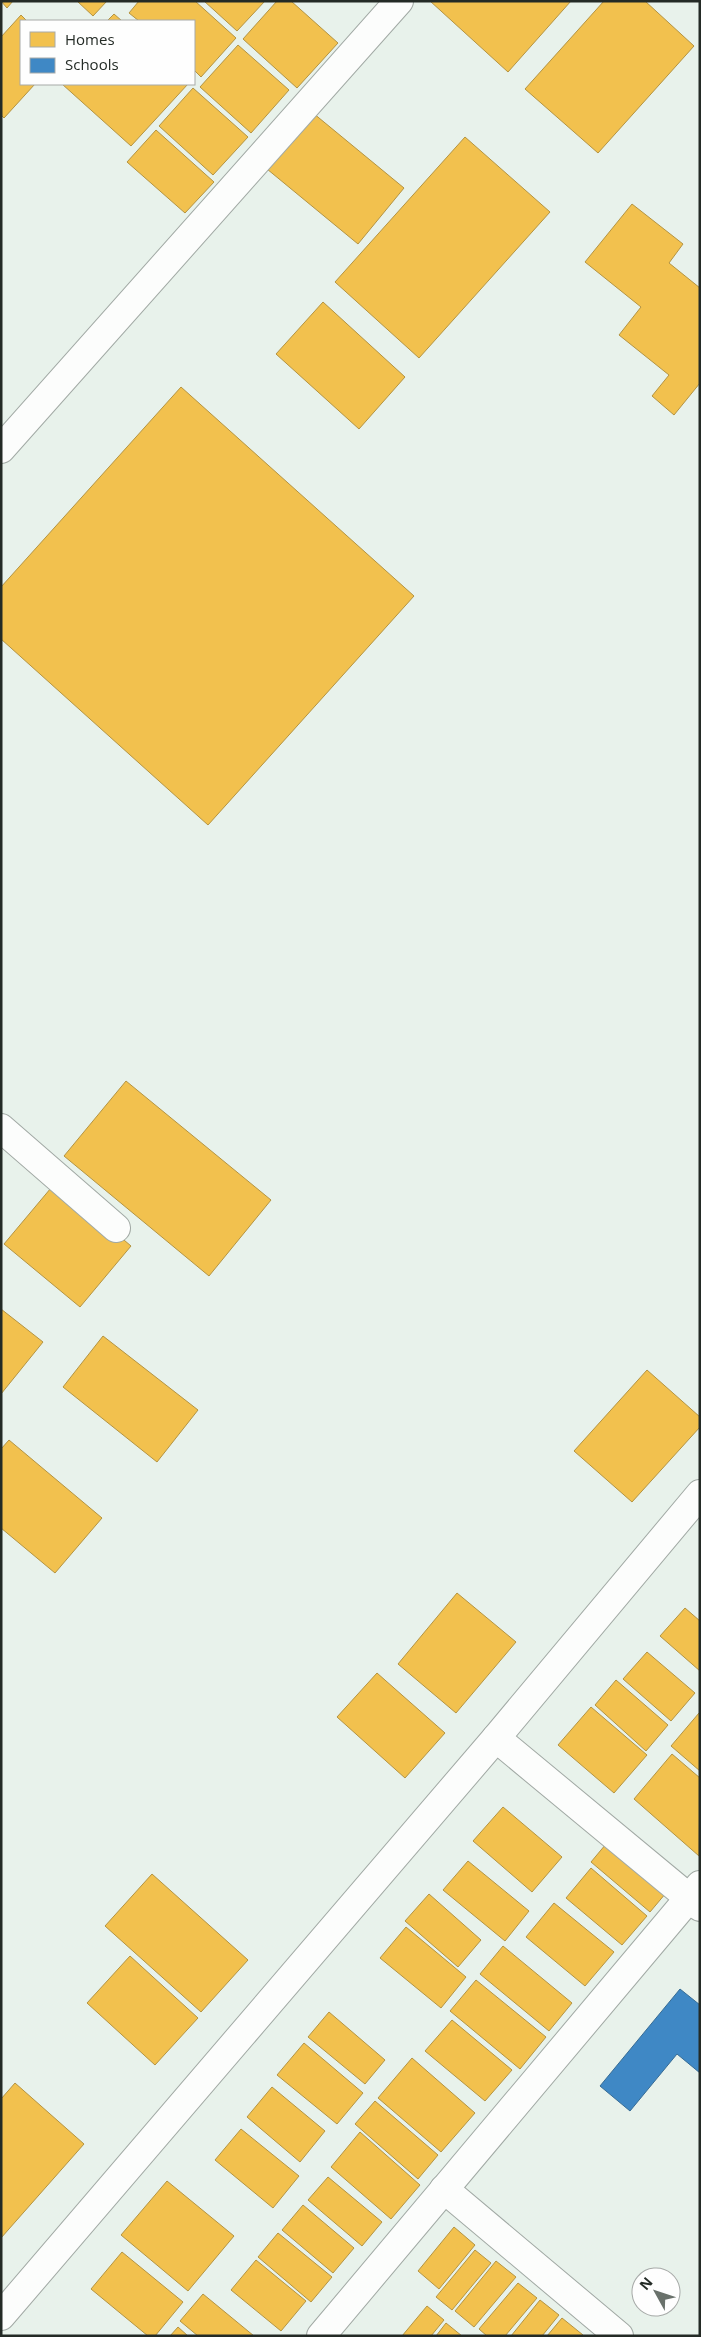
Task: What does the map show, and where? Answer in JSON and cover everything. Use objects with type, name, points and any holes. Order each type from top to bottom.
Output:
[{"type":"street","points":[[1,449],[399,1]]},
{"type":"street","points":[[1,1128],[116,1228]]},
{"type":"street","points":[[1,2316],[496,1738],[700,1494]]},
{"type":"street","points":[[321,2336],[444,2189],[696,1897],[496,1738]]},
{"type":"street","points":[[444,2189],[620,2336]]},
{"type":"building: Homes","points":[[1,1],[13,1],[7,8]]},
{"type":"building: Homes","points":[[77,1],[107,1],[93,16]]},
{"type":"building: Homes","points":[[139,1],[195,1],[236,38],[201,77],[195,71],[195,20],[138,20],[129,13]]},
{"type":"building: Homes","points":[[204,1],[265,1],[237,31]]},
{"type":"building: Homes","points":[[277,1],[291,1],[338,43],[297,88],[243,39]]},
{"type":"building: Homes","points":[[430,1],[571,1],[508,72]]},
{"type":"building: Homes","points":[[604,1],[645,1],[694,46],[598,153],[525,89]]},
{"type":"building: Homes","points":[[114,14],[121,20],[108,20]]},
{"type":"building: Homes","points":[[21,15],[26,20],[20,20],[20,85],[34,85],[4,118],[1,115],[1,37]]},
{"type":"building: Homes","points":[[238,45],[289,90],[251,133],[200,87]]},
{"type":"building: Homes","points":[[63,85],[187,85],[131,146]]},
{"type":"building: Homes","points":[[193,88],[248,137],[213,175],[159,126]]},
{"type":"building: Homes","points":[[313,113],[404,188],[358,244],[267,169]]},
{"type":"building: Homes","points":[[156,130],[214,182],[185,213],[127,162]]},
{"type":"building: Homes","points":[[465,137],[550,212],[419,358],[335,282]]},
{"type":"building: Homes","points":[[632,204],[683,244],[669,263],[700,288],[700,383],[674,415],[652,396],[669,375],[619,335],[641,307],[585,262]]},
{"type":"building: Homes","points":[[323,302],[405,377],[359,429],[276,354]]},
{"type":"building: Homes","points":[[181,387],[414,596],[208,825],[1,639],[1,587]]},
{"type":"building: Homes","points":[[126,1081],[271,1200],[209,1276],[64,1156]]},
{"type":"building: Homes","points":[[56,1182],[131,1246],[80,1307],[4,1244]]},
{"type":"building: Homes","points":[[1,1309],[43,1342],[1,1394]]},
{"type":"building: Homes","points":[[103,1336],[198,1410],[157,1462],[63,1387]]},
{"type":"building: Homes","points":[[647,1370],[700,1417],[700,1427],[632,1502],[574,1451]]},
{"type":"building: Homes","points":[[9,1440],[102,1518],[55,1573],[1,1528],[1,1449]]},
{"type":"building: Homes","points":[[457,1593],[516,1642],[456,1713],[398,1664]]},
{"type":"building: Homes","points":[[685,1608],[700,1621],[700,1671],[660,1636]]},
{"type":"building: Homes","points":[[647,1652],[695,1693],[671,1721],[623,1679]]},
{"type":"building: Homes","points":[[377,1673],[445,1733],[405,1778],[337,1717]]},
{"type":"building: Homes","points":[[616,1680],[668,1725],[646,1751],[595,1705]]},
{"type":"building: Homes","points":[[591,1707],[647,1755],[614,1793],[558,1745]]},
{"type":"building: Homes","points":[[700,1713],[700,1771],[671,1746]]},
{"type":"building: Homes","points":[[672,1754],[700,1778],[699,1856],[634,1799]]},
{"type":"building: Homes","points":[[503,1807],[562,1857],[532,1892],[473,1841]]},
{"type":"building: Homes","points":[[611,1838],[671,1887],[650,1912],[591,1862]]},
{"type":"building: Homes","points":[[468,1861],[529,1911],[505,1941],[443,1890]]},
{"type":"building: Homes","points":[[591,1868],[647,1916],[622,1945],[566,1898]]},
{"type":"building: Homes","points":[[152,1874],[248,1960],[201,2012],[105,1926]]},
{"type":"building: Homes","points":[[429,1894],[481,1940],[458,1967],[405,1921]]},
{"type":"building: Homes","points":[[554,1903],[614,1952],[585,1986],[526,1937]]},
{"type":"building: Homes","points":[[406,1927],[466,1977],[441,2008],[380,1958]]},
{"type":"building: Homes","points":[[503,1946],[572,2003],[549,2031],[480,1974]]},
{"type":"building: Homes","points":[[130,1956],[198,2018],[155,2065],[87,2003]]},
{"type":"building: Homes","points":[[476,1980],[546,2037],[520,2069],[450,2011]]},
{"type":"building: Homes","points":[[329,2012],[385,2060],[365,2084],[308,2037]]},
{"type":"building: Homes","points":[[452,2020],[512,2070],[485,2101],[425,2051]]},
{"type":"building: Homes","points":[[304,2043],[363,2093],[337,2124],[277,2075]]},
{"type":"building: Homes","points":[[412,2058],[475,2113],[441,2152],[378,2098]]},
{"type":"building: Homes","points":[[15,2083],[84,2144],[1,2238],[1,2099]]},
{"type":"building: Homes","points":[[272,2087],[325,2131],[300,2162],[247,2117]]},
{"type":"building: Homes","points":[[375,2101],[438,2155],[418,2179],[355,2124]]},
{"type":"building: Homes","points":[[241,2129],[299,2176],[273,2208],[215,2160]]},
{"type":"building: Homes","points":[[360,2132],[420,2185],[391,2219],[331,2167]]},
{"type":"building: Homes","points":[[328,2177],[382,2222],[362,2246],[308,2200]]},
{"type":"building: Homes","points":[[167,2181],[234,2236],[188,2291],[121,2235]]},
{"type":"building: Homes","points":[[303,2205],[354,2248],[333,2273],[282,2230]]},
{"type":"building: Homes","points":[[454,2227],[475,2245],[439,2289],[418,2271]]},
{"type":"building: Homes","points":[[278,2233],[332,2277],[311,2302],[258,2257]]},
{"type":"building: Homes","points":[[475,2250],[491,2263],[452,2310],[436,2297]]},
{"type":"building: Homes","points":[[122,2252],[183,2302],[155,2336],[148,2336],[91,2289]]},
{"type":"building: Homes","points":[[256,2260],[306,2301],[281,2331],[231,2290]]},
{"type":"building: Homes","points":[[496,2261],[516,2277],[474,2327],[455,2311]]},
{"type":"building: Homes","points":[[518,2283],[537,2298],[505,2336],[487,2336],[479,2329]]},
{"type":"building: Homes","points":[[203,2294],[254,2336],[198,2336],[180,2321]]},
{"type":"building: Homes","points":[[540,2300],[559,2315],[542,2336],[511,2336]]},
{"type":"building: Homes","points":[[427,2306],[444,2320],[431,2336],[402,2336]]},
{"type":"building: Homes","points":[[562,2318],[583,2335],[583,2336],[547,2336]]},
{"type":"building: Homes","points":[[446,2323],[462,2336],[436,2336]]},
{"type":"building: Homes","points":[[178,2327],[188,2336],[170,2336]]},
{"type":"building: Schools","points":[[680,1989],[700,2005],[700,2073],[677,2054],[630,2111],[600,2086]]}]
